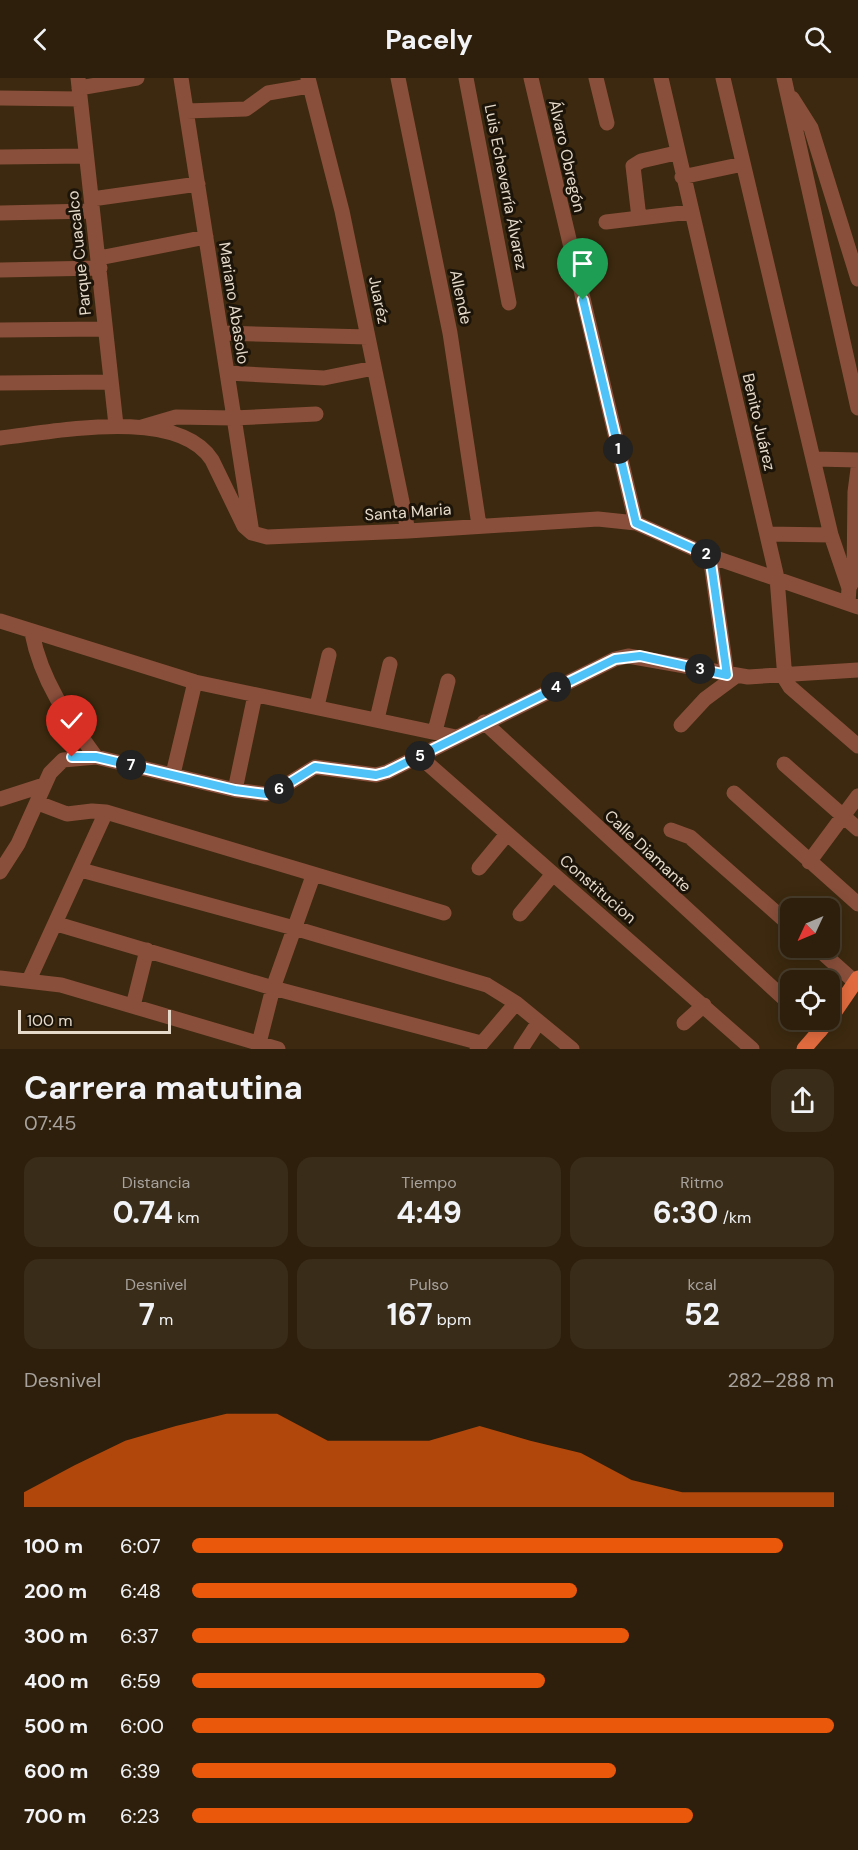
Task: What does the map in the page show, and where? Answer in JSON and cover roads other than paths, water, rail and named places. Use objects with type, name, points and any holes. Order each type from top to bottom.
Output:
[{"type":"main road","points":[[840,1004],[857,980]]},
{"type":"main road","points":[[804,1049],[821,1030]]},
{"type":"street","points":[[0,98],[137,78]]},
{"type":"street","name":"Mariano Abasolo","points":[[181,78],[252,533]]},
{"type":"street","name":"Allende","points":[[398,78],[450,333],[479,525]]},
{"type":"street","name":"Luis Echeverría Álvarez","points":[[466,78],[509,303]]},
{"type":"street","name":"Álvaro Obregón","points":[[531,78],[636,523]]},
{"type":"street","points":[[596,78],[607,123]]},
{"type":"street","name":"Benito Juárez","points":[[661,78],[676,153],[777,578],[784,675]]},
{"type":"street","points":[[723,78],[815,459],[831,535],[852,599]]},
{"type":"street","points":[[784,78],[858,408]]},
{"type":"street","points":[[187,111],[246,109],[268,93],[308,82]]},
{"type":"street","name":"Juaréz","points":[[308,82],[342,211],[408,531]]},
{"type":"street","name":"Parque Cuacalco","points":[[79,88],[116,425]]},
{"type":"street","points":[[788,93],[811,128],[858,279]]},
{"type":"street","points":[[639,218],[633,166],[641,161],[676,153]]},
{"type":"street","points":[[0,157],[86,156]]},
{"type":"street","points":[[682,177],[743,164]]},
{"type":"street","points":[[0,213],[92,205],[198,184]]},
{"type":"street","points":[[606,222],[690,212]]},
{"type":"street","points":[[0,270],[99,263],[206,237]]},
{"type":"street","points":[[0,330],[105,329]]},
{"type":"street","points":[[220,333],[368,337]]},
{"type":"street","points":[[226,373],[324,378],[374,368]]},
{"type":"street","points":[[0,383],[111,382]]},
{"type":"street","points":[[139,428],[176,417],[233,418],[316,414]]},
{"type":"street","points":[[0,438],[116,425],[187,438],[206,450],[239,519],[252,533]]},
{"type":"street","points":[[815,459],[858,460]]},
{"type":"street","points":[[852,599],[855,492],[858,469]]},
{"type":"street","name":"Santa Maria","points":[[252,533],[267,537],[598,519],[636,523],[710,556],[852,599]]},
{"type":"street","points":[[767,534],[831,535]]},
{"type":"street","points":[[710,556],[732,675]]},
{"type":"street","points":[[0,621],[32,633],[195,682],[456,737]]},
{"type":"street","points":[[32,633],[35,648],[60,706],[96,757]]},
{"type":"street","points":[[317,706],[329,655]]},
{"type":"street","points":[[0,872],[18,844],[44,785],[56,765],[63,760],[96,757],[235,790],[266,794],[278,790],[315,767],[376,775],[615,659],[628,656],[732,675],[784,675],[858,670]]},
{"type":"street","points":[[378,719],[390,664]]},
{"type":"street","points":[[681,724],[732,675]]},
{"type":"street","points":[[784,675],[790,687],[858,746]]},
{"type":"street","points":[[435,731],[448,681]]},
{"type":"street","points":[[173,774],[195,682]]},
{"type":"street","points":[[235,790],[255,695]]},
{"type":"street","name":"Calle Diamante","points":[[484,722],[780,995]]},
{"type":"street","name":"Constitucion","points":[[419,756],[753,1049]]},
{"type":"street","points":[[784,764],[858,829]]},
{"type":"street","points":[[0,799],[44,785]]},
{"type":"street","points":[[734,794],[858,904]]},
{"type":"street","points":[[809,862],[858,796]]},
{"type":"street","points":[[38,803],[68,814],[106,812],[313,876],[444,913]]},
{"type":"street","points":[[29,980],[57,924],[106,812]]},
{"type":"street","points":[[671,830],[690,837],[780,916]]},
{"type":"street","points":[[478,868],[507,834]]},
{"type":"street","points":[[81,870],[294,928],[487,985],[516,1003],[572,1049]]},
{"type":"street","points":[[520,915],[553,874]]},
{"type":"street","points":[[260,1043],[273,988],[313,876]]},
{"type":"street","points":[[57,924],[479,1046],[516,1003]]},
{"type":"street","points":[[133,1006],[147,950]]},
{"type":"street","points":[[830,958],[857,980]]},
{"type":"street","points":[[0,978],[61,985],[278,1049]]},
{"type":"street","points":[[684,1023],[704,1005]]},
{"type":"street","points":[[529,1045],[538,1023]]}]
